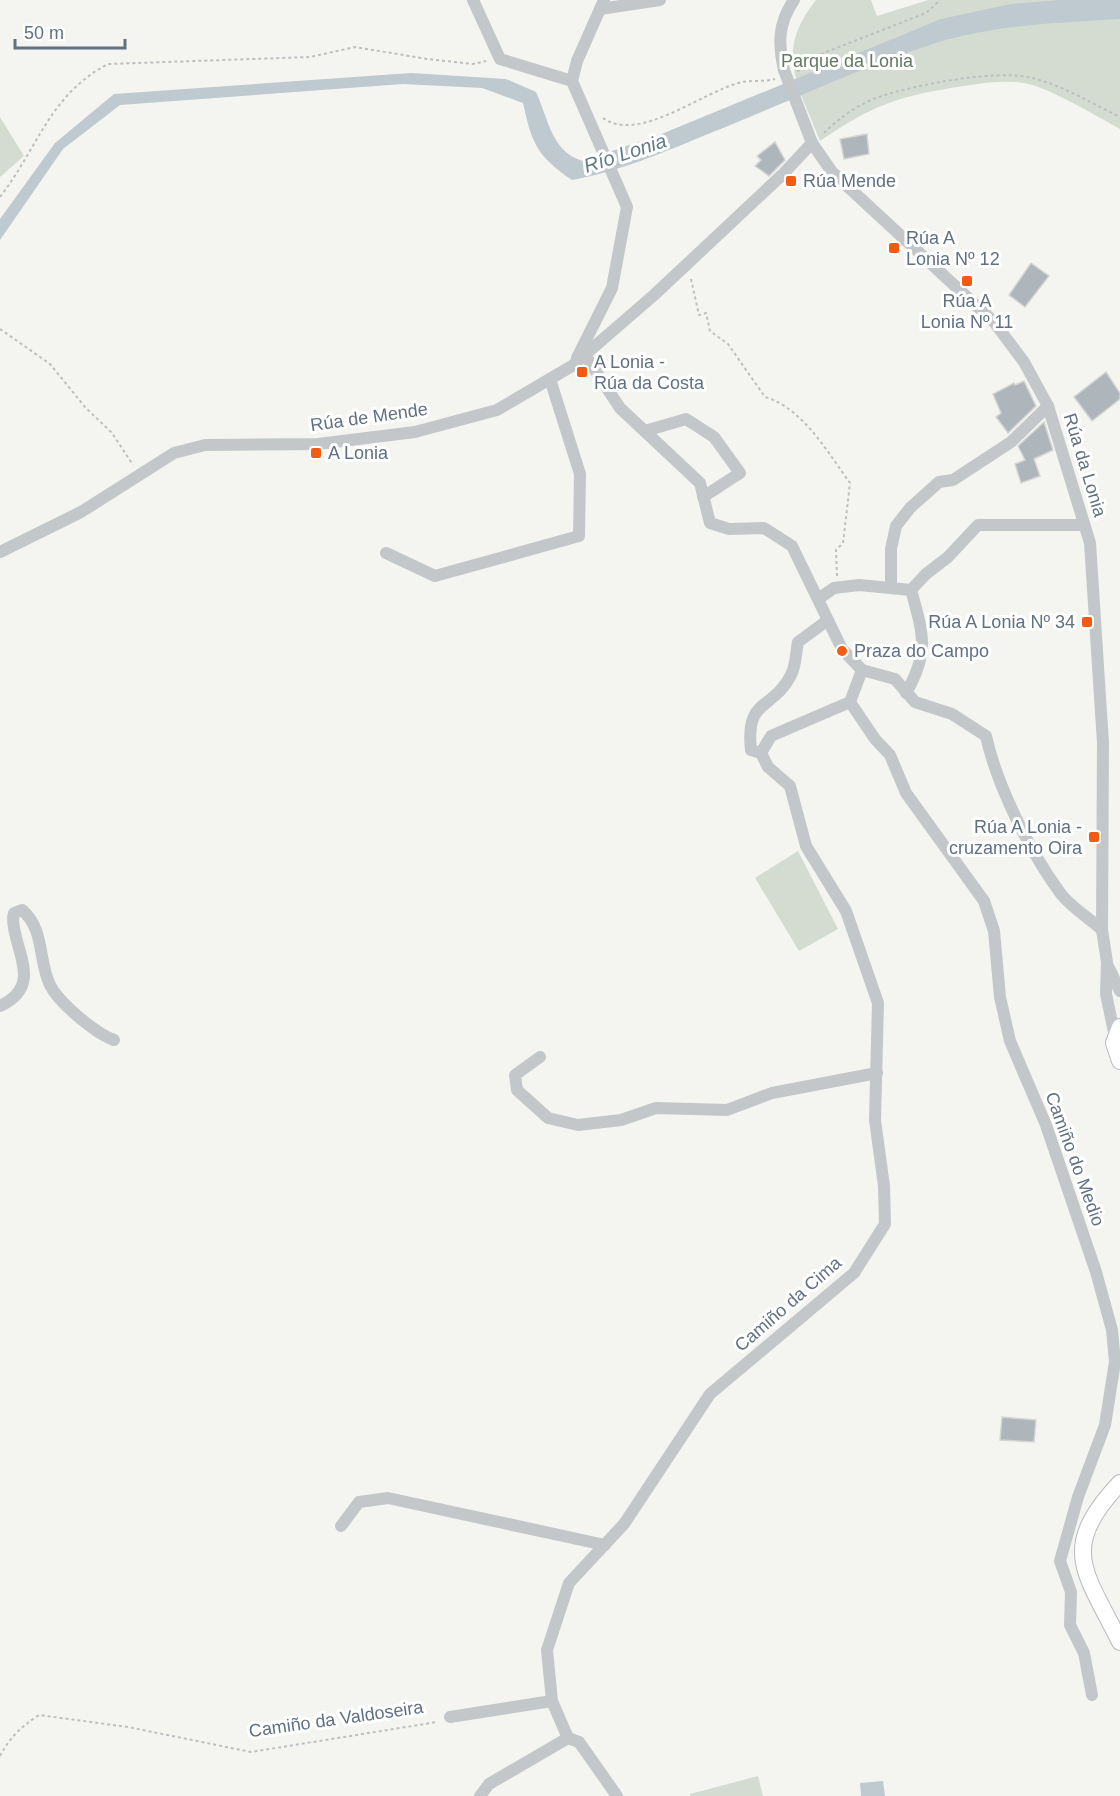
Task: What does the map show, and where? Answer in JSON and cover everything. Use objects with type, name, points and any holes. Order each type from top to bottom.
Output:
[{"type":"street","points":[[473,0],[500,58],[574,86]]},
{"type":"street","points":[[572,366],[612,288],[627,207],[574,86],[577,61],[602,5],[660,0]]},
{"type":"street","name":"Rúa da Lonia","points":[[794,0],[783,20],[779,35],[786,73],[812,143],[832,172],[994,322],[1024,362],[1048,406],[1090,543],[1103,743],[1102,930],[1107,962],[1106,994],[1118,1047]]},
{"type":"street","name":"Rúa de Mende","points":[[0,552],[62,523],[174,453],[205,445],[318,444],[415,432],[497,410],[572,366],[585,355],[687,264],[782,175],[812,143]]},
{"type":"street","points":[[585,355],[620,408],[700,483],[710,523],[729,529],[764,528],[792,546],[842,649],[862,670],[895,679],[915,702],[952,714],[986,736],[991,760],[1016,818],[1061,895],[1102,930]]},
{"type":"street","points":[[386,553],[435,576],[579,536],[580,474],[550,379]]},
{"type":"street","points":[[891,588],[891,549],[896,526],[910,508],[939,482],[953,480],[1011,442],[1048,406]]},
{"type":"street","points":[[645,431],[686,419],[714,437],[740,473],[702,497]]},
{"type":"street","points":[[911,590],[926,574],[948,557],[978,525],[1084,525]]},
{"type":"street","points":[[818,599],[838,588],[859,585],[911,590]]},
{"type":"street","points":[[906,693],[918,672],[924,634],[911,590]]},
{"type":"street","name":"Camiño da Cima","points":[[617,1796],[579,1742],[568,1738],[552,1701],[547,1650],[569,1583],[624,1524],[710,1394],[854,1274],[885,1224],[884,1186],[874,1120],[878,1003],[846,911],[806,846],[790,786],[768,767],[761,753],[751,750],[749,733],[754,713],[792,674],[798,642],[828,620]]},
{"type":"street","points":[[761,753],[771,736],[850,702],[862,670]]},
{"type":"street","name":"Camiño do Medio","points":[[850,702],[875,739],[890,755],[906,793],[984,901],[994,931],[1000,997],[1010,1041],[1046,1125],[1096,1272],[1112,1330],[1115,1362],[1105,1425],[1067,1533],[1060,1561],[1071,1592],[1070,1625],[1084,1653],[1092,1695]]},
{"type":"street","points":[[0,1006],[10,1001],[22,982],[23,959],[13,918],[14,913],[22,910],[31,919],[39,939],[50,986],[69,1008],[114,1040]]},
{"type":"street","name":"Rúa da Lonia","points":[[1107,962],[1120,991]]},
{"type":"street","points":[[540,1057],[515,1076],[517,1090],[548,1118],[578,1125],[621,1120],[656,1108],[727,1110],[772,1093],[877,1073]]},
{"type":"street","points":[[1120,1483],[1101,1503],[1087,1526],[1083,1540],[1082,1560],[1120,1642]]},
{"type":"street","points":[[341,1526],[359,1502],[388,1498],[604,1545]]},
{"type":"street","points":[[1067,1533],[1083,1540]]},
{"type":"street","name":"Camiño da Valdoseira","points":[[450,1717],[552,1701]]},
{"type":"street","points":[[480,1796],[489,1784],[568,1738]]},
{"type":"path","points":[[597,113],[613,125],[638,125],[742,82],[772,80],[786,73],[804,69],[816,56],[926,13],[940,0]]},
{"type":"path","points":[[0,197],[47,119],[86,76],[108,64],[310,57],[355,46],[473,64],[500,58]]},
{"type":"path","points":[[812,143],[831,125],[858,106],[882,96],[981,77],[1026,76],[1053,85],[1120,117]]},
{"type":"path","points":[[687,264],[699,315],[706,313],[710,331],[728,344],[765,397],[777,401],[804,423],[850,483],[843,543],[836,550],[838,588]]},
{"type":"path","points":[[0,329],[50,364],[127,452],[138,476]]},
{"type":"path","name":"Camiño da Valdoseira","points":[[0,1756],[21,1726],[39,1715],[128,1727],[251,1752],[428,1725],[450,1717]]},
{"type":"green space","name":"Parque da Lonia","points":[[816,0],[871,0],[877,16],[928,0],[1120,0],[1120,129],[1046,90],[1024,83],[1002,82],[941,90],[888,103],[856,118],[820,141],[798,86],[793,53],[803,19]]},
{"type":"green space","points":[[0,117],[24,156],[0,177]]},
{"type":"green space","points":[[798,851],[838,929],[799,951],[755,878]]},
{"type":"green space","points":[[758,1776],[763,1796],[690,1796],[690,1794]]},
{"type":"water","name":"Río Lonia","points":[[1060,0],[1120,0],[1120,19],[1007,28],[939,42],[858,72],[649,158],[572,180],[543,156],[533,139],[523,103],[482,88],[403,84],[120,105],[63,149],[0,240],[0,219],[55,143],[114,94],[411,73],[506,79],[536,92],[557,142],[572,156],[583,161],[664,133],[941,19],[1011,4]]},
{"type":"water","points":[[883,1781],[885,1796],[861,1796],[860,1783]]},
{"type":"building","points":[[867,134],[869,154],[844,159],[840,139]]},
{"type":"building","points":[[775,142],[785,160],[769,176],[755,166],[761,160],[757,156]]},
{"type":"building","points":[[1031,263],[1049,276],[1025,307],[1009,295]]},
{"type":"building","points":[[1106,372],[1120,393],[1120,399],[1092,421],[1074,397]]},
{"type":"building","points":[[1024,381],[1036,406],[1008,433],[996,417],[1001,413],[993,394],[1014,383],[1015,385]]},
{"type":"building","points":[[1044,422],[1053,450],[1034,459],[1040,476],[1021,483],[1015,464],[1025,460],[1018,446]]},
{"type":"building","points":[[1002,1417],[1036,1420],[1034,1442],[1000,1440]]},
{"type":"place","name":"Rúa Mende","points":[[791,181]]},
{"type":"place","name":"Rúa A Lonia Nº 12","points":[[894,248]]},
{"type":"place","name":"Rúa A Lonia Nº 11","points":[[967,281]]},
{"type":"place","name":"A Lonia - Rúa da Costa","points":[[582,372]]},
{"type":"place","name":"A Lonia","points":[[316,453]]},
{"type":"place","name":"Rúa A Lonia Nº 34","points":[[1087,622]]},
{"type":"place","name":"Praza do Campo","points":[[842,651]]},
{"type":"place","name":"Rúa A Lonia - cruzamento Oira","points":[[1094,837]]}]
